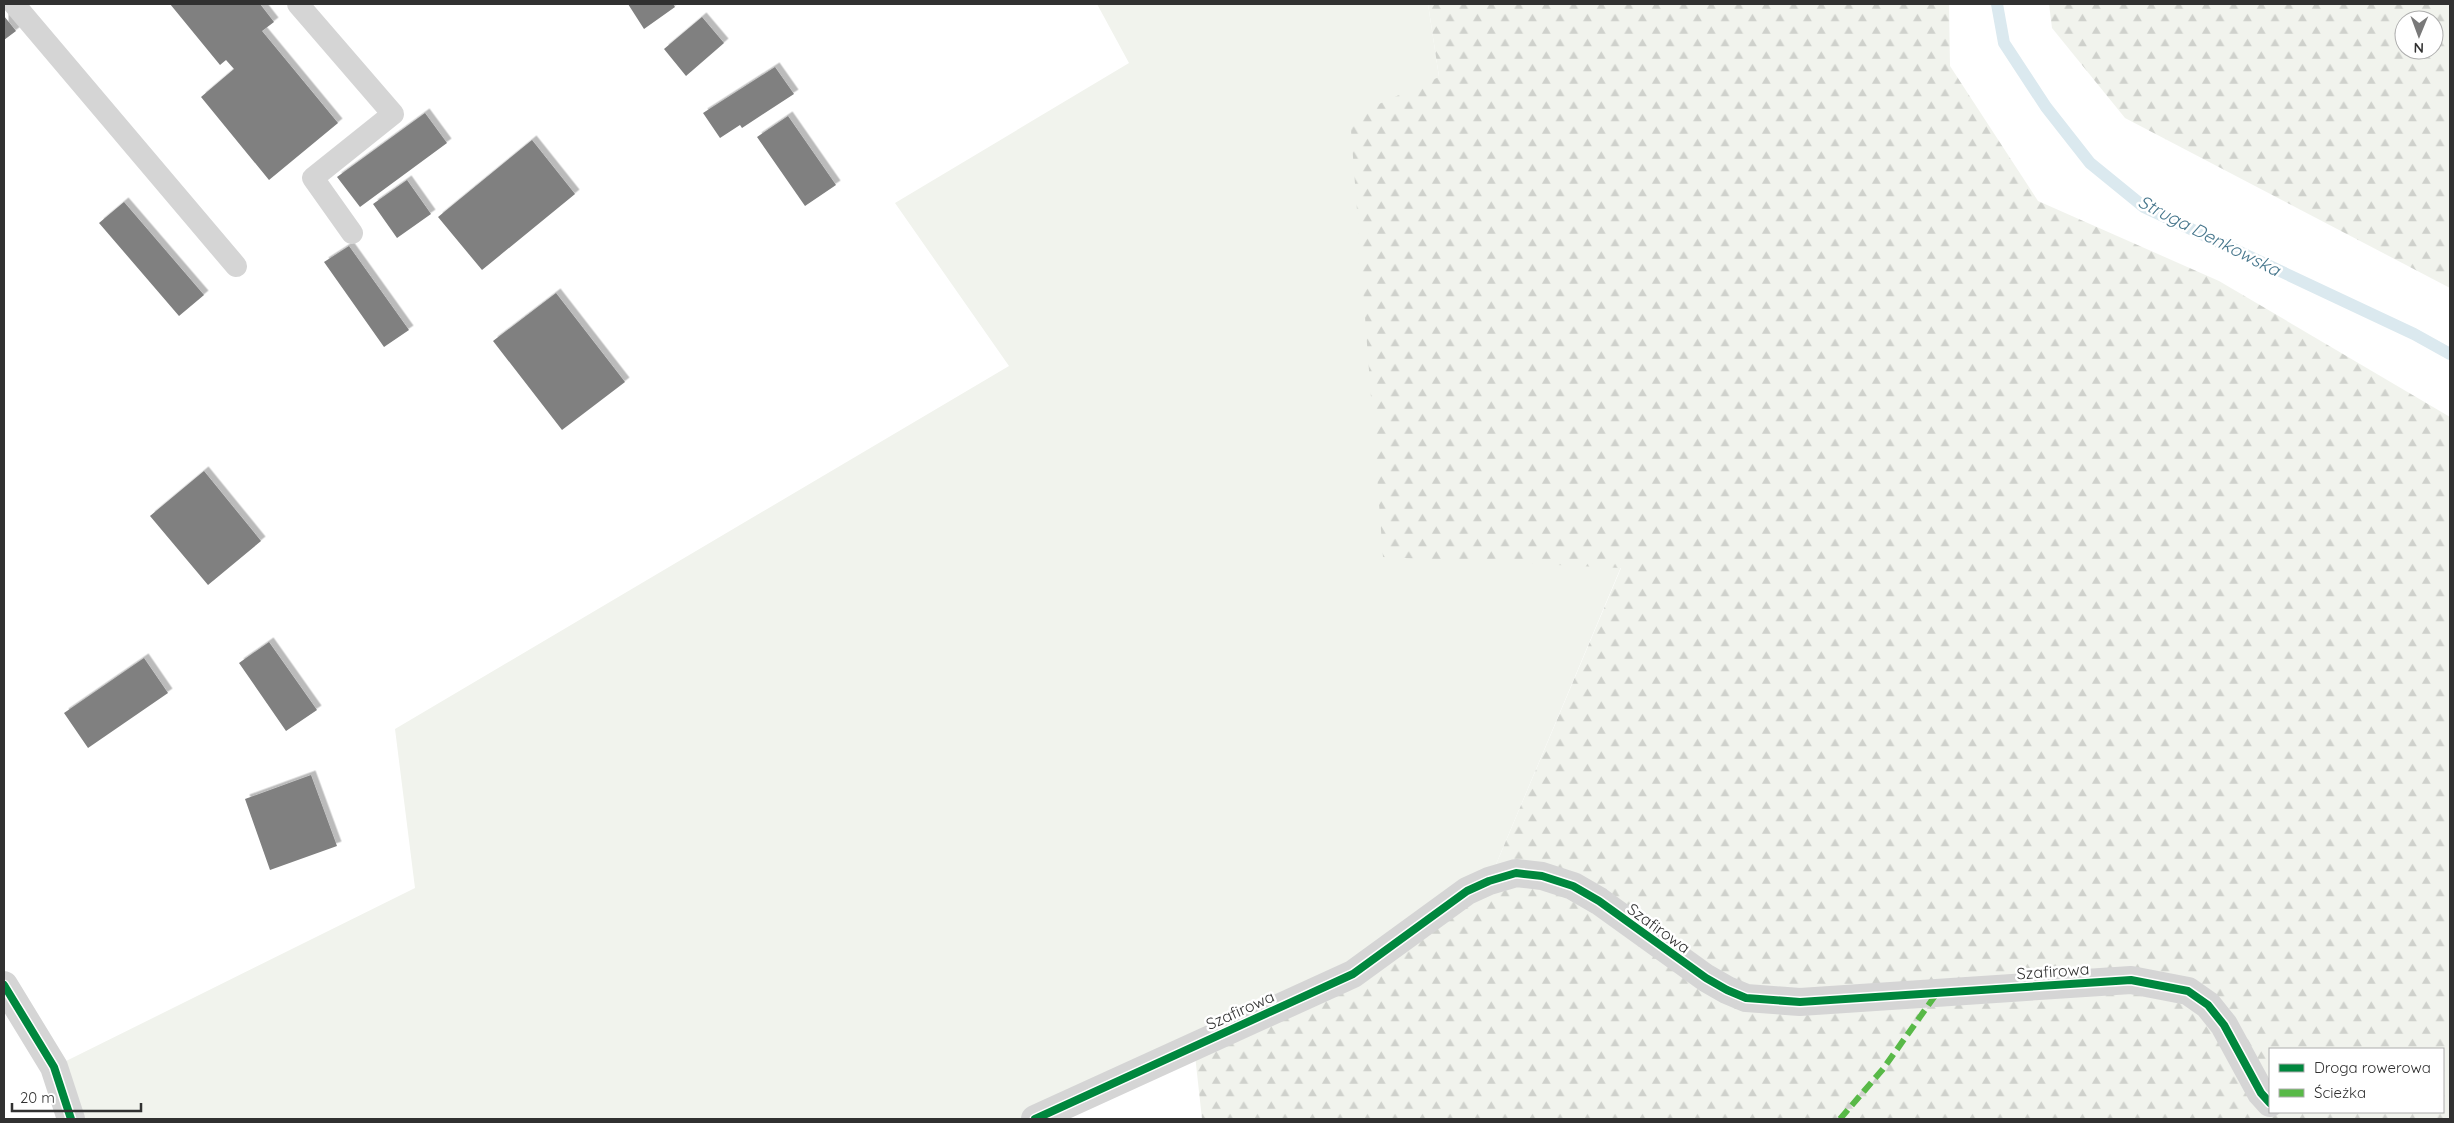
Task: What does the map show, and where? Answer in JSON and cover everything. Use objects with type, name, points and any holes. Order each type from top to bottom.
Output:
[{"type":"street","name":"Szafirowa","points":[[1034,1119],[1353,974],[1467,891],[1489,881],[1516,873],[1542,876],[1573,886],[1599,901],[1706,978],[1746,998],[1800,1002],[2131,980],[2188,991],[2208,1005],[2224,1026],[2261,1093],[2269,1102]]},
{"type":"street","points":[[4,984],[54,1067],[71,1119]]},
{"type":"lane","points":[[14,4],[236,266]]},
{"type":"lane","points":[[298,4],[393,114],[313,178],[352,233]]},
{"type":"green space","points":[[1097,4],[1428,4],[1439,77],[1621,567],[1489,881],[1353,974],[1035,1119],[71,1119],[54,1067],[415,888],[395,729],[1009,366],[895,203],[1129,63]]},
{"type":"green space","points":[[1428,4],[1949,4],[1950,66],[2038,201],[2219,281],[2450,417],[2450,1119],[1202,1119],[1194,1046],[1353,974],[1489,881],[1621,568],[1383,557],[1350,117],[1439,77]]},
{"type":"green space","points":[[2049,4],[2450,4],[2450,288],[2125,118],[2052,28]]},
{"type":"building","points":[[170,4],[260,4],[274,22],[262,31],[338,123],[269,180],[201,97],[234,69],[226,60],[220,65]]},
{"type":"building","points":[[628,4],[673,4],[675,7],[644,29]]},
{"type":"building","points":[[4,16],[16,31],[4,40]]},
{"type":"building","points":[[702,17],[724,43],[686,76],[664,49]]},
{"type":"building","points":[[775,67],[794,94],[742,128],[740,125],[720,138],[703,113]]},
{"type":"building","points":[[425,113],[447,143],[360,207],[337,177]]},
{"type":"building","points":[[788,116],[836,185],[805,206],[757,137]]},
{"type":"building","points":[[532,140],[575,194],[482,270],[438,217]]},
{"type":"building","points":[[407,180],[431,214],[397,238],[373,204]]},
{"type":"building","points":[[124,202],[204,295],[179,316],[99,223]]},
{"type":"building","points":[[349,246],[409,330],[384,347],[324,262]]},
{"type":"building","points":[[556,293],[625,382],[562,430],[493,341]]},
{"type":"building","points":[[204,471],[261,541],[208,585],[150,516]]},
{"type":"building","points":[[269,642],[317,710],[286,731],[239,663]]},
{"type":"building","points":[[144,658],[168,693],[88,748],[64,713]]},
{"type":"building","points":[[311,775],[337,846],[270,870],[245,799]]},
{"type":"waterway","name":"Struga Denkowska","points":[[1997,4],[2004,43],[2046,107],[2090,163],[2144,207],[2414,334],[2450,354]]},
{"type":"marked path","points":[[1840,1119],[1883,1069],[1937,993]]},
{"type":"cycle path","points":[[1035,1119],[1353,974],[1467,891],[1489,881],[1516,873],[1542,876],[1573,886],[1599,901],[1706,978],[1746,998],[1800,1002],[2131,980],[2188,991],[2208,1005],[2224,1025],[2261,1093],[2269,1102]]},
{"type":"cycle path","points":[[4,985],[54,1067],[71,1119]]}]
